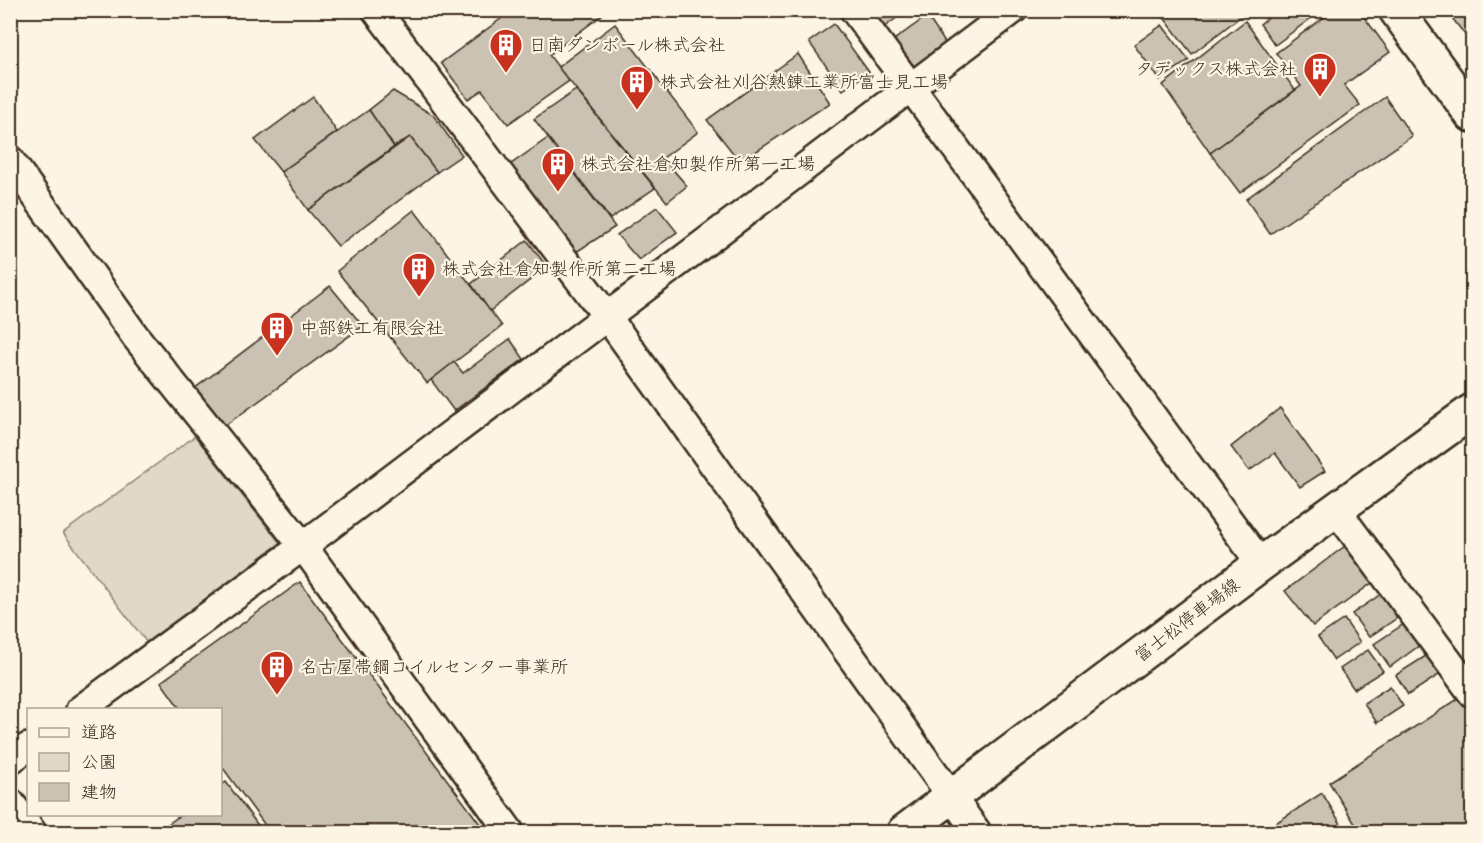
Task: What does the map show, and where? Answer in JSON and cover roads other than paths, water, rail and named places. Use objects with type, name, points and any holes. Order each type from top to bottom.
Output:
[{"type":"main road","points":[[1396,10],[1473,115]]},
{"type":"main road","name":"富士松停車場線","points":[[904,832],[1261,564],[1473,411]]},
{"type":"street","points":[[376,10],[606,315],[977,832]]},
{"type":"street","points":[[854,10],[1261,564]]},
{"type":"street","points":[[83,708],[303,546],[606,315],[912,88],[1013,10]]},
{"type":"street","points":[[10,160],[135,336],[303,546],[510,832]]},
{"type":"street","points":[[1337,511],[1473,693]]},
{"type":"street","points":[[10,760],[27,748]]},
{"type":"street","points":[[10,802],[32,832]]},
{"type":"place","name":"日南ダンボール株式会社","points":[[506,74]]},
{"type":"place","name":"タデックス株式会社","points":[[1320,98]]},
{"type":"place","name":"株式会社刈谷熱錬工業所富士見工場","points":[[637,111]]},
{"type":"place","name":"株式会社倉知製作所第一工場","points":[[558,193]]},
{"type":"place","name":"株式会社倉知製作所第二工場","points":[[419,298]]},
{"type":"place","name":"中部鉄工有限会社","points":[[277,357]]},
{"type":"place","name":"名古屋帯鋼コイルセンター事業所","points":[[277,696]]}]
